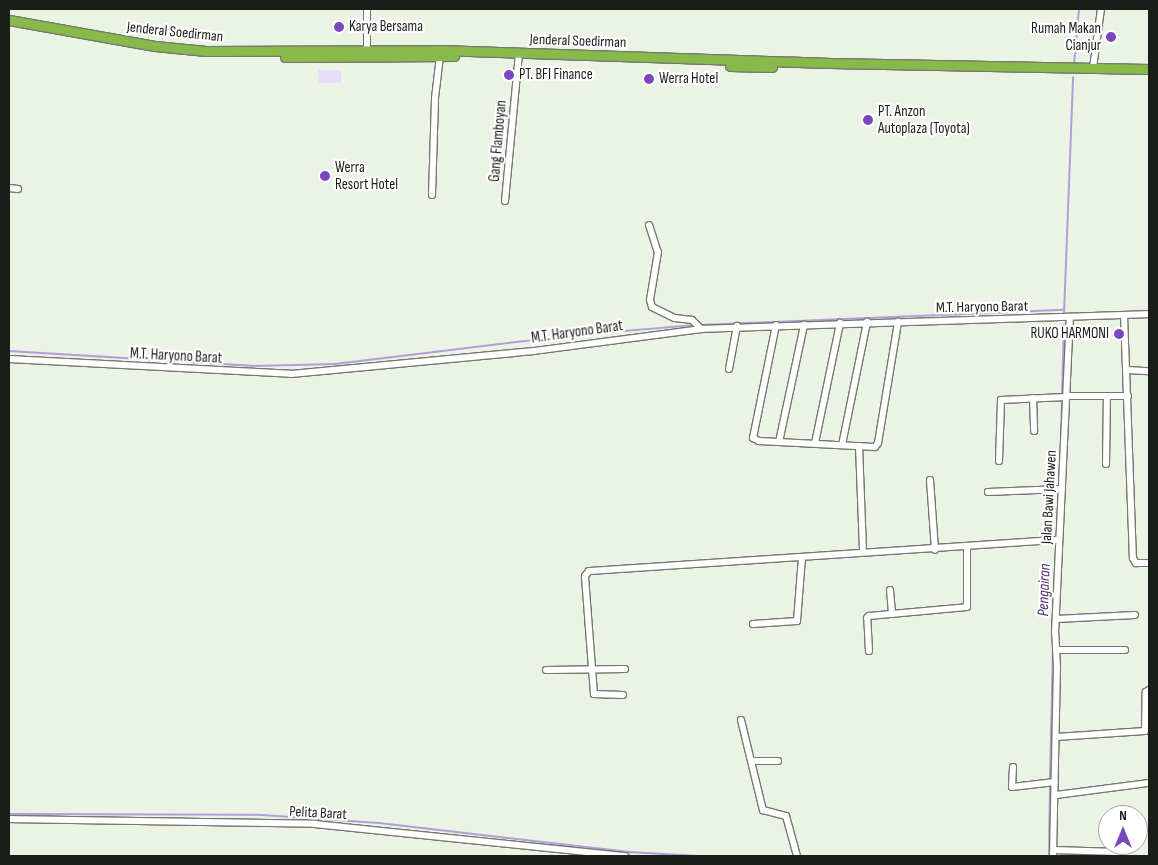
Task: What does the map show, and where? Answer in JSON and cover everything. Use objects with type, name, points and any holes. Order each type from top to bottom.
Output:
[{"type":"highway","name":"Jenderal Soedirman","points":[[9,20],[190,50],[367,50],[1149,75]]},
{"type":"highway","name":"Jenderal Soedirman","points":[[9,26],[190,56],[519,56]]},
{"type":"highway","name":"Jenderal Soedirman","points":[[992,70],[1149,69]]},
{"type":"street","points":[[367,9],[367,50]]},
{"type":"street","points":[[1093,68],[1101,9]]},
{"type":"street","points":[[432,195],[435,98],[440,56]]},
{"type":"street","name":"Gang Flamboyan","points":[[506,201],[519,56]]},
{"type":"street","points":[[9,188],[18,189]]},
{"type":"street","points":[[649,225],[658,252],[650,300],[652,307],[676,318],[692,320],[701,328]]},
{"type":"street","name":"M.T. Haryono Barat","points":[[9,359],[291,374],[534,351],[701,328],[867,322],[1070,318],[1149,314]]},
{"type":"street","points":[[1124,316],[1134,558],[1136,563],[1149,563]]},
{"type":"street","name":"Jalan Bawi Jahawen","points":[[1054,853],[1056,795],[1056,619],[1070,318]]},
{"type":"street","points":[[842,445],[867,322]]},
{"type":"street","points":[[776,325],[752,434],[755,440],[875,447],[878,443],[898,322]]},
{"type":"street","points":[[815,444],[840,323]]},
{"type":"street","points":[[779,442],[804,325]]},
{"type":"street","points":[[729,369],[737,326]]},
{"type":"street","points":[[1127,370],[1149,371]]},
{"type":"street","points":[[1106,464],[1107,396]]},
{"type":"street","points":[[999,461],[1001,400],[1128,396]]},
{"type":"street","points":[[1033,398],[1034,431]]},
{"type":"street","points":[[859,446],[864,548]]},
{"type":"street","points":[[930,480],[934,550]]},
{"type":"street","points":[[988,492],[1062,490]]},
{"type":"street","points":[[623,695],[594,695],[587,572],[967,548],[1059,540]]},
{"type":"street","points":[[869,651],[867,618],[967,607],[967,548]]},
{"type":"street","points":[[753,624],[797,621],[802,558]]},
{"type":"street","points":[[890,590],[892,614]]},
{"type":"street","points":[[1056,619],[1135,615]]},
{"type":"street","points":[[1057,650],[1125,650]]},
{"type":"street","points":[[546,670],[625,669]]},
{"type":"street","points":[[1056,737],[1145,732],[1146,692],[1149,690]]},
{"type":"street","points":[[741,720],[764,812],[786,816],[798,856]]},
{"type":"street","points":[[751,761],[778,761]]},
{"type":"street","points":[[1012,767],[1012,787],[1056,782]]},
{"type":"street","points":[[1056,795],[1149,783]]},
{"type":"street","name":"Pelita Barat","points":[[9,819],[315,824],[625,856]]},
{"type":"street","points":[[1054,853],[1098,852]]},
{"type":"shaded area","points":[[318,70],[341,70],[341,83],[318,83]]},
{"type":"waterway","points":[[1074,64],[1079,9]]},
{"type":"waterway","points":[[1064,314],[1073,77]]},
{"type":"waterway","points":[[701,325],[1064,310]]},
{"type":"waterway","points":[[9,351],[252,366],[335,364],[576,335],[694,325]]},
{"type":"waterway","name":"Pengairan","points":[[1062,395],[1064,325]]},
{"type":"waterway","name":"Pengairan","points":[[1061,443],[1062,400]]},
{"type":"waterway","name":"Pengairan","points":[[1050,780],[1053,650]]},
{"type":"waterway","name":"Pengairan","points":[[1049,856],[1050,785]]},
{"type":"waterway","points":[[9,814],[262,815],[379,823],[629,852],[698,856]]},
{"type":"place","name":"Karya Bersama","points":[[339,27]]},
{"type":"place","name":"Rumah Makan Cianjur","points":[[1111,37]]},
{"type":"place","name":"PT. BFI Finance","points":[[509,75]]},
{"type":"place","name":"Werra Hotel","points":[[649,79]]},
{"type":"place","name":"PT. Anzon Autoplaza (Toyota)","points":[[868,120]]},
{"type":"place","name":"Werra Resort Hotel","points":[[325,176]]},
{"type":"place","name":"RUKO HARMONI","points":[[1119,334]]}]
